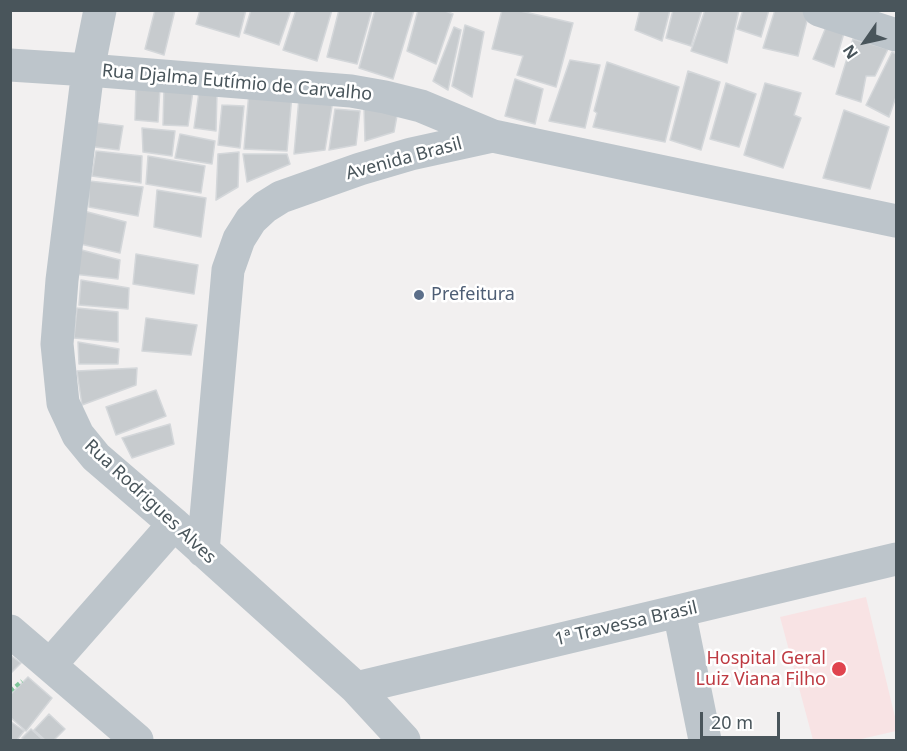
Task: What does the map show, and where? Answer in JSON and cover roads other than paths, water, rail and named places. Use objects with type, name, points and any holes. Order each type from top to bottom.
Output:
[{"type":"street","name":"Rua Rodrigues Alves","points":[[100,10],[88,70],[62,280],[57,344],[63,403],[78,435],[96,457],[356,688],[404,741]]},
{"type":"street","points":[[819,10],[897,36]]},
{"type":"street","name":"Rua Djalma Eutímio de Carvalho","points":[[10,65],[363,93],[421,106],[493,136]]},
{"type":"street","name":"Avenida Brasil","points":[[203,551],[228,270],[239,239],[251,220],[281,197],[411,154],[493,136],[897,221]]},
{"type":"street","points":[[50,665],[174,524]]},
{"type":"street","name":"1ª Travessa Brasil","points":[[356,688],[897,560]]},
{"type":"street","points":[[679,611],[705,741]]},
{"type":"street","points":[[10,631],[136,741]]},
{"type":"place","name":"Prefeitura","points":[[419,295]]},
{"type":"place","name":"Hospital Geral Luiz Viana Filho","points":[[839,669]]}]
